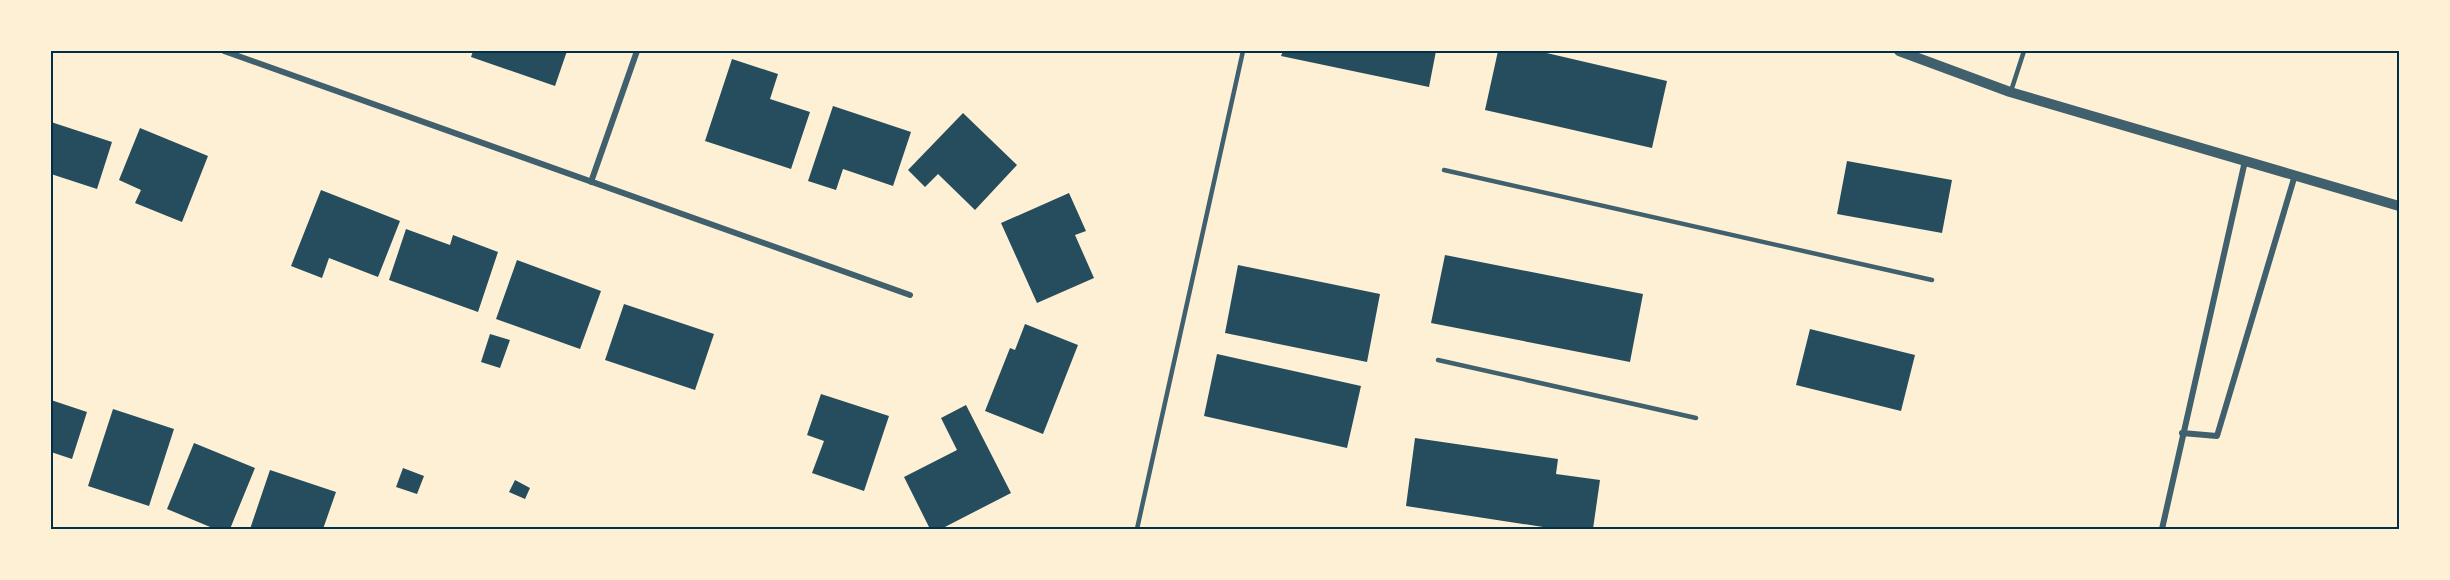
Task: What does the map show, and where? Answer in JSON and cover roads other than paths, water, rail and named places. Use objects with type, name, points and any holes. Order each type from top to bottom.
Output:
[{"type":"street","points":[[224,51],[910,295]]},
{"type":"street","points":[[591,182],[637,51]]},
{"type":"street","points":[[1899,51],[2010,92],[2399,205]]},
{"type":"street","points":[[2162,529],[2245,160]]},
{"type":"street","points":[[2182,433],[2217,436],[2295,175]]},
{"type":"lane","points":[[1137,529],[1243,51]]},
{"type":"lane","points":[[2010,92],[2024,51]]},
{"type":"lane","points":[[1444,170],[1932,280]]},
{"type":"lane","points":[[1438,360],[1696,418]]}]
